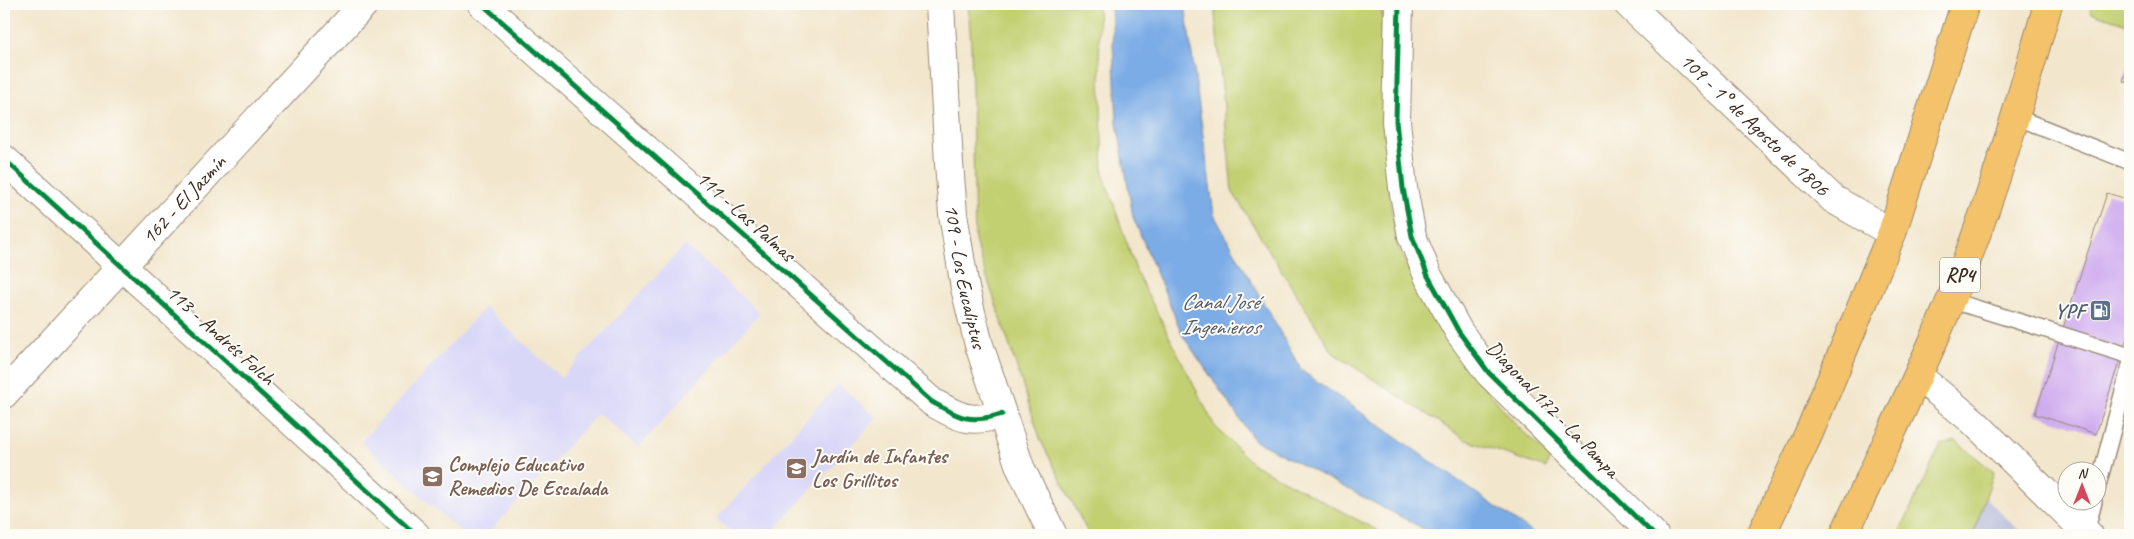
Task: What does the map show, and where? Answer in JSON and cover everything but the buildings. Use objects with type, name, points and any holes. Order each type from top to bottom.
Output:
[{"type":"main road","points":[[1760,535],[1809,433],[1892,233],[1965,4]]},
{"type":"main road","name":"RP4","points":[[1844,535],[1918,376],[1976,235],[2016,117],[2048,4]]},
{"type":"street","name":"162 - El Jazmín","points":[[4,394],[364,4]]},
{"type":"street","name":"111 - Las Palmas","points":[[482,4],[932,402],[961,418],[986,419],[1002,414]]},
{"type":"street","name":"109 - Los Eucaliptus","points":[[940,4],[949,164],[964,288],[979,345],[1002,414],[1020,467],[1046,532]]},
{"type":"street","name":"Diagonal 172 - La Pampa","points":[[1399,4],[1396,121],[1403,188],[1412,236],[1428,276],[1459,332],[1489,372],[1654,535]]},
{"type":"street","name":"109 - 1° de Agosto de 1806","points":[[1628,4],[1833,199],[1892,233]]},
{"type":"street","name":"113 - Andrés Folch","points":[[4,159],[416,535]]},
{"type":"street","points":[[1918,376],[1974,422],[2088,534]]},
{"type":"lane","points":[[2016,117],[2130,162]]},
{"type":"lane","points":[[1950,300],[2130,356]]},
{"type":"lane","points":[[2104,462],[2130,365]]},
{"type":"lane","points":[[2088,534],[2092,512]]},
{"type":"shaded area","points":[[685,245],[760,313],[638,448],[598,413],[487,535],[464,535],[361,442],[485,307],[561,378]]},
{"type":"shaded area","name":"Jardín de Infantes Los Grillitos","points":[[838,384],[877,418],[769,535],[735,535],[716,519]]},
{"type":"shaded area","points":[[1985,497],[2024,535],[1973,535]]},
{"type":"green space","points":[[968,4],[1098,4],[1103,173],[1137,273],[1214,425],[1253,464],[1386,535],[1089,535],[1041,441],[975,241],[971,44]]},
{"type":"green space","points":[[1214,4],[1383,4],[1381,31],[1387,183],[1398,247],[1451,346],[1517,426],[1550,457],[1546,468],[1466,440],[1333,353],[1232,191]]},
{"type":"green space","points":[[2093,4],[2130,4],[2130,25],[2090,12]]},
{"type":"green space","points":[[1956,441],[1994,472],[1973,535],[1898,535],[1941,445]]},
{"type":"water","name":"Canal José Ingenieros","points":[[1111,4],[1185,4],[1214,215],[1302,371],[1536,535],[1433,535],[1254,440],[1183,336],[1133,217],[1117,122]]},
{"type":"cycle path","points":[[482,4],[932,402],[966,418],[981,419],[1002,414]]},
{"type":"cycle path","points":[[1399,4],[1396,121],[1403,188],[1412,236],[1428,276],[1459,332],[1489,373],[1654,535]]},
{"type":"cycle path","points":[[4,159],[416,535]]},
{"type":"place","name":"YPF","points":[[2101,311]]},
{"type":"place","name":"Jardín de Infantes Los Grillitos","points":[[796,468]]},
{"type":"place","name":"Complejo Educativo Remedios De Escalada","points":[[432,476]]}]
